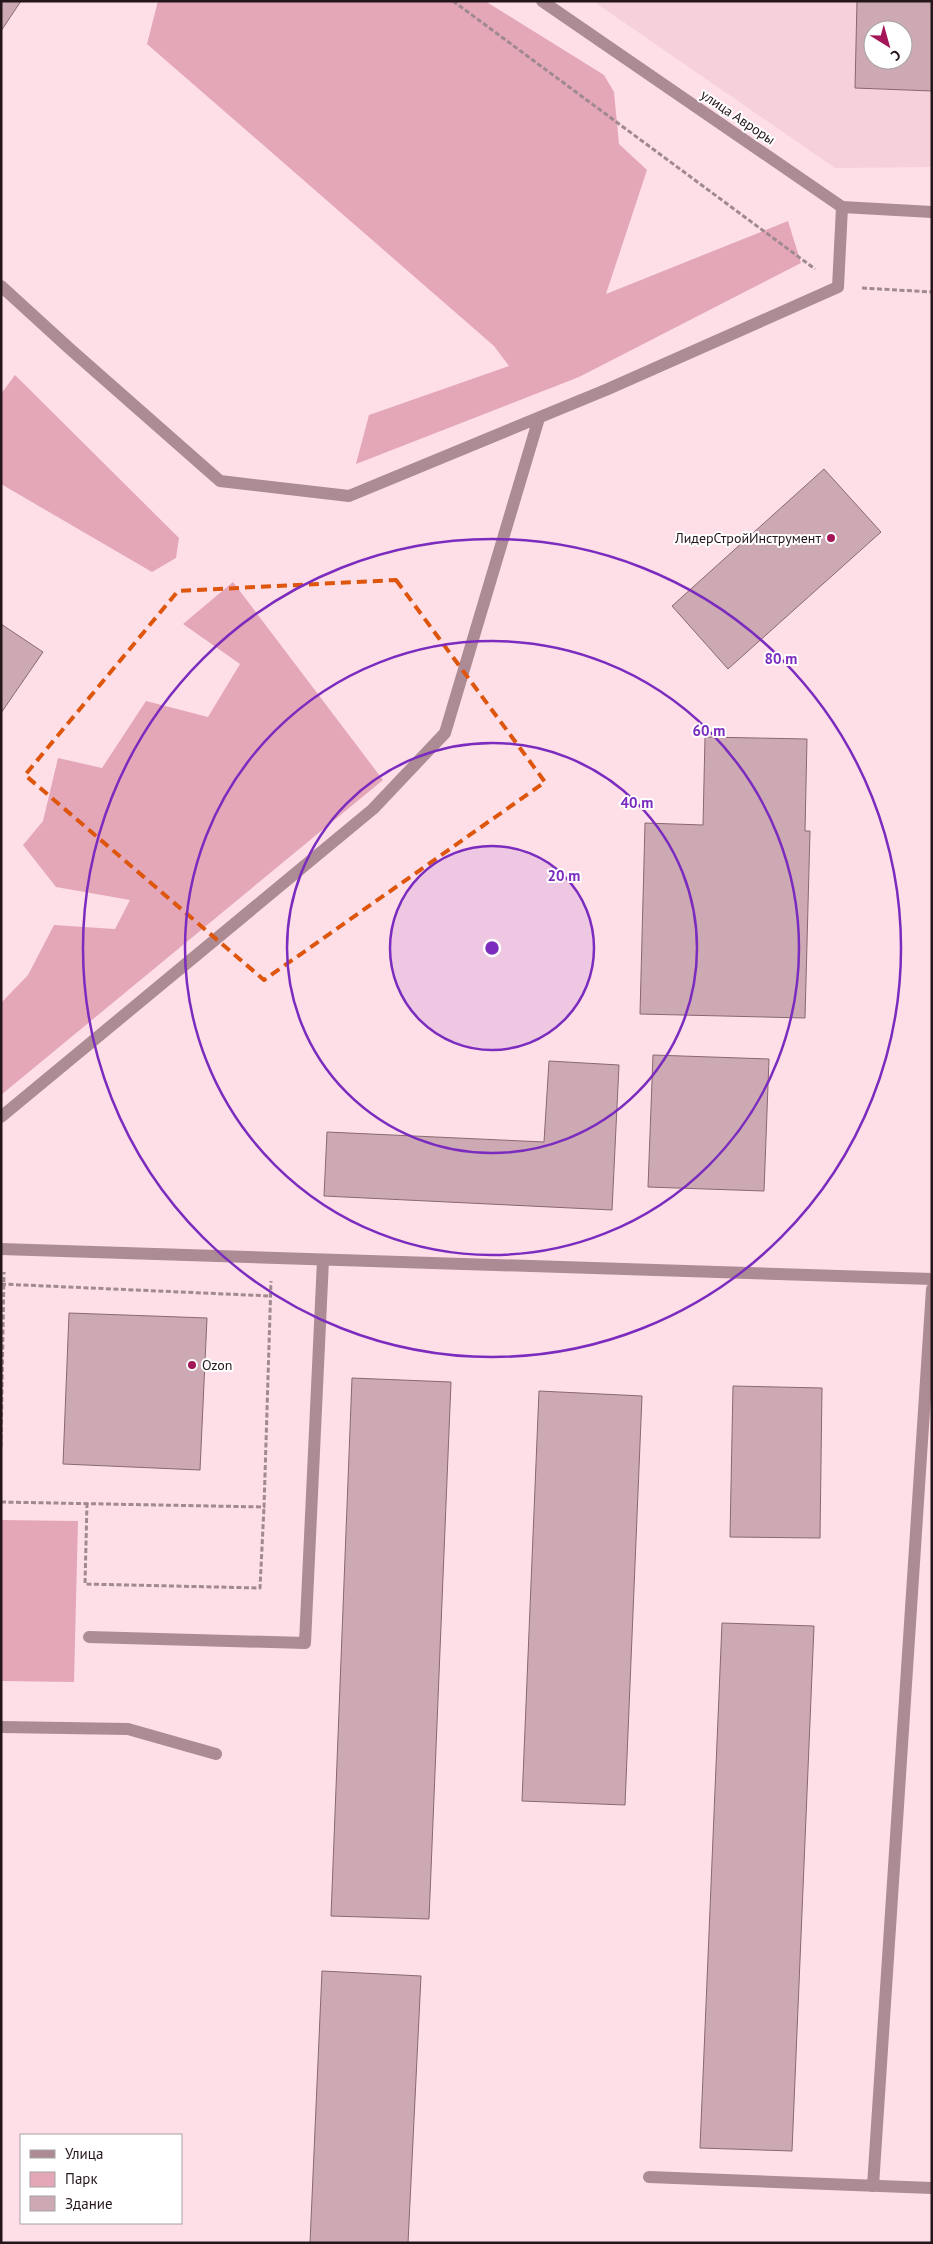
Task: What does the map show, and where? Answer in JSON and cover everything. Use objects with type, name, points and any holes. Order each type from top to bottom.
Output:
[{"type":"street","name":"улица Авроры","points":[[542,1],[842,207]]},
{"type":"street","points":[[1,286],[220,481],[349,496],[608,390],[838,287],[842,207],[932,212]]},
{"type":"street","points":[[1,1117],[373,809],[445,733],[538,418]]},
{"type":"street","points":[[3,1249],[932,1279]]},
{"type":"street","points":[[89,1638],[305,1643],[323,1260]]},
{"type":"street","points":[[873,2186],[932,1290]]},
{"type":"street","points":[[1,1727],[128,1729],[216,1754]]},
{"type":"street","points":[[649,2177],[932,2188]]},
{"type":"path","points":[[452,1],[838,287],[932,292]]},
{"type":"path","points":[[1,1447],[3,1249]]},
{"type":"path","points":[[87,1504],[85,1584],[260,1588],[272,1258]]},
{"type":"path","points":[[2,1284],[270,1296]]},
{"type":"path","points":[[1,1502],[264,1507]]},
{"type":"highlighted area","points":[[396,580],[545,782],[264,980],[25,775],[178,591]]},
{"type":"shaded area","points":[[593,1],[932,1],[932,167],[835,168]]},
{"type":"green space","points":[[158,1],[485,1],[604,75],[614,92],[619,144],[647,170],[606,294],[788,221],[801,263],[579,377],[356,464],[369,415],[509,366],[494,346],[147,44]]},
{"type":"green space","points":[[15,375],[179,538],[176,558],[152,572],[1,484],[1,394]]},
{"type":"green space","points":[[233,582],[383,780],[1,1095],[1,1003],[28,975],[54,925],[115,929],[130,900],[56,887],[23,845],[43,821],[58,758],[102,768],[146,701],[208,717],[240,664],[183,624]]},
{"type":"green space","points":[[1,1520],[78,1521],[74,1682],[1,1681]]},
{"type":"building","points":[[1,1],[21,1],[1,31]]},
{"type":"building","points":[[857,1],[932,1],[932,91],[855,88]]},
{"type":"building","points":[[824,469],[881,532],[728,669],[672,606]]},
{"type":"building","points":[[1,624],[43,652],[1,713]]},
{"type":"building","points":[[705,737],[807,739],[805,831],[810,831],[805,1018],[640,1014],[645,823],[703,825]]},
{"type":"building","points":[[653,1055],[769,1059],[764,1191],[648,1187]]},
{"type":"building","points":[[549,1061],[619,1065],[612,1210],[324,1196],[327,1132],[544,1142]]},
{"type":"building","points":[[69,1313],[207,1318],[200,1470],[63,1464]]},
{"type":"building","points":[[352,1378],[451,1382],[429,1919],[331,1916]]},
{"type":"building","points":[[733,1386],[822,1388],[820,1538],[730,1537]]},
{"type":"building","points":[[539,1391],[642,1396],[625,1805],[522,1801]]},
{"type":"building","points":[[722,1623],[814,1626],[792,2151],[700,2148]]},
{"type":"building","points":[[322,1971],[421,1976],[408,2243],[310,2243]]},
{"type":"place","name":"ЛидерСтройИнструмент","points":[[831,538]]},
{"type":"place","name":"Ozon","points":[[192,1365]]}]
